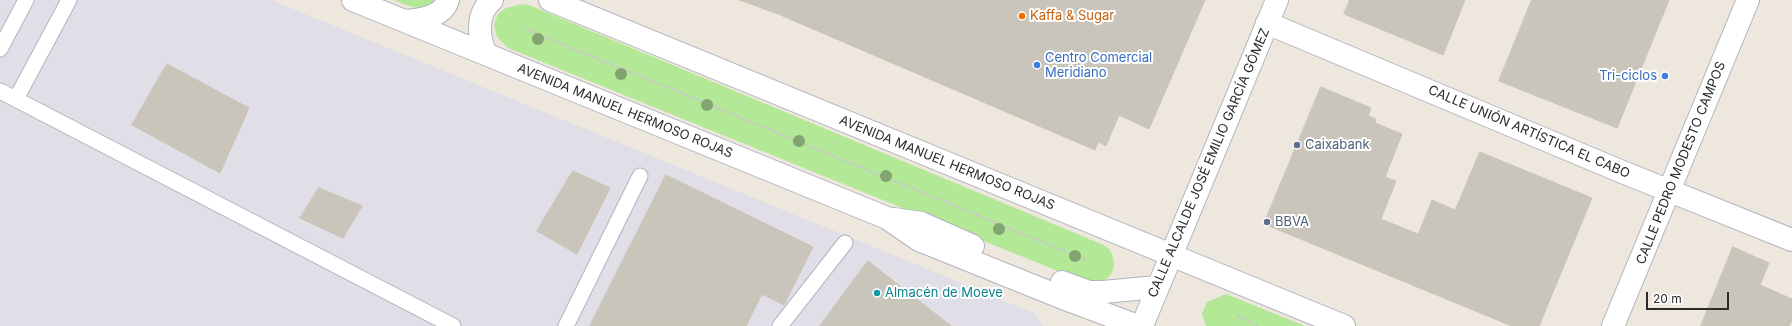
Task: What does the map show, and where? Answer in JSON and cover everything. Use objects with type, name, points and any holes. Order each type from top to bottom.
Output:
[{"type":"street","name":"AVENIDA MANUEL HERMOSO ROJAS","points":[[353,0],[887,218],[919,240],[1068,300],[1138,326]]},
{"type":"street","points":[[405,21],[417,20],[440,12],[448,0]]},
{"type":"street","points":[[486,54],[481,44],[480,22],[483,12],[492,0]]},
{"type":"street","name":"AVENIDA MANUEL HERMOSO ROJAS","points":[[550,0],[1344,326]]},
{"type":"street","name":"CALLE ALCALDE JOSÉ EMILIO GARCÍA GÓMEZ","points":[[1142,326],[1278,0]]},
{"type":"street","name":"CALLE PEDRO MODESTO CAMPOS","points":[[1613,326],[1748,0]]},
{"type":"street","name":"CALLE UNIÓN ARTÍSTICA EL CABO","points":[[1268,23],[1792,240]]},
{"type":"street","points":[[887,218],[921,224],[1089,292],[1157,288]]},
{"type":"lane","points":[[0,49],[26,0]]},
{"type":"lane","points":[[16,99],[69,0]]},
{"type":"lane","points":[[0,91],[453,326]]},
{"type":"lane","points":[[566,326],[640,176]]},
{"type":"lane","points":[[780,326],[846,243]]},
{"type":"path","points":[[523,28],[1086,260]]},
{"type":"path","points":[[1236,316],[1260,326]]},
{"type":"shaded area","points":[[0,0],[271,0],[1032,312],[1044,326],[0,326]]},
{"type":"green space","points":[[394,0],[440,0],[428,7],[417,8]]},
{"type":"green space","points":[[522,4],[529,5],[1103,245],[1111,251],[1114,260],[1112,273],[1101,282],[1085,282],[508,48],[497,37],[494,24],[498,14],[506,8]]},
{"type":"green space","points":[[1226,294],[1305,326],[1206,326],[1202,314],[1207,302]]},
{"type":"building","name":"Centro Comercial Meridiano","points":[[740,0],[1205,0],[1149,129],[1119,115],[1106,146],[1098,142],[1095,150],[778,14]]},
{"type":"building","points":[[1350,0],[1465,0],[1443,55],[1344,14]]},
{"type":"building","points":[[1532,0],[1669,0],[1617,128],[1499,81]]},
{"type":"building","points":[[167,64],[249,108],[220,173],[132,125]]},
{"type":"building","points":[[1321,87],[1371,108],[1368,116],[1376,119],[1375,123],[1402,134],[1385,177],[1396,181],[1381,219],[1418,234],[1400,280],[1264,224]]},
{"type":"building","points":[[1480,152],[1592,198],[1539,326],[1512,326],[1400,280],[1432,200],[1455,210]]},
{"type":"building","points":[[573,171],[610,188],[577,254],[537,231]]},
{"type":"building","points":[[666,175],[813,247],[784,305],[762,294],[746,326],[590,326]]},
{"type":"building","points":[[319,188],[362,206],[343,238],[300,218]]},
{"type":"building","points":[[1733,247],[1769,263],[1760,285],[1792,299],[1792,320],[1789,326],[1701,326]]},
{"type":"building","name":"Almacén de Moeve","points":[[868,261],[951,326],[820,326]]},
{"type":"place","name":"Kaffa & Sugar","points":[[1022,16]]},
{"type":"place","name":"Centro Comercial Meridiano","points":[[1037,65]]},
{"type":"place","name":"Tri-ciclos","points":[[1665,76]]},
{"type":"place","name":"Caixabank","points":[[1297,145]]},
{"type":"place","name":"BBVA","points":[[1267,222]]},
{"type":"place","name":"Almacén de Moeve","points":[[877,293]]}]
